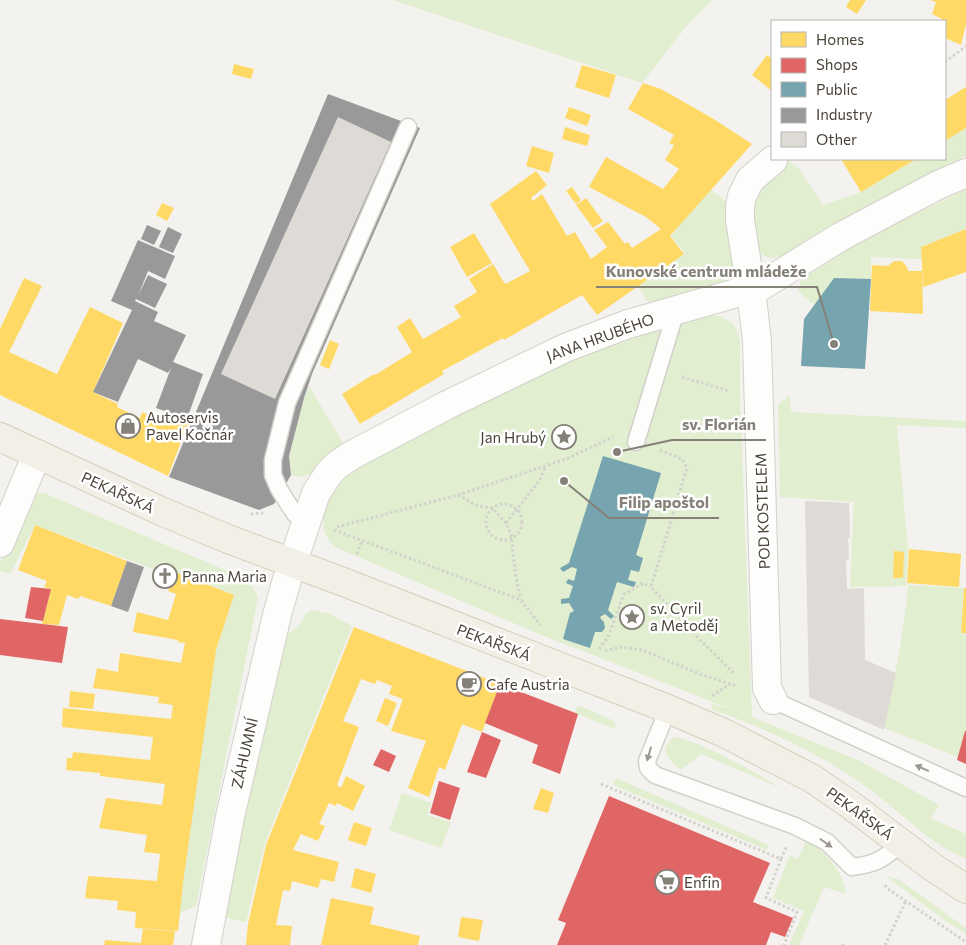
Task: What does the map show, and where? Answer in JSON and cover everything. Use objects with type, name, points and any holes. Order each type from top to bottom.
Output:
[{"type":"main road","name":"PEKAŘSKÁ","points":[[0,436],[163,512],[668,709],[752,747],[814,779],[934,868],[961,882]]},
{"type":"street","name":"POD KOSTELEM","points":[[773,160],[750,180],[741,200],[740,220],[757,341],[767,688],[773,700]]},
{"type":"street","name":"JANA HRUBÉHO","points":[[293,564],[311,504],[322,483],[337,465],[352,455],[447,405],[583,340],[628,324],[751,290],[769,282],[840,237],[966,173]]},
{"type":"street","points":[[0,543],[37,454]]},
{"type":"street","name":"ZÁHUMNÍ","points":[[206,945],[230,817],[252,719],[277,615],[293,564]]},
{"type":"lane","points":[[306,520],[295,514],[278,489],[273,475],[273,460],[286,404],[408,127]]},
{"type":"lane","points":[[636,442],[676,310]]},
{"type":"lane","points":[[773,700],[966,788]]},
{"type":"lane","points":[[668,709],[647,761],[648,768],[655,775],[795,826],[827,842],[852,867],[868,866],[880,860],[902,843]]},
{"type":"path","points":[[946,61],[966,46]]},
{"type":"path","points":[[678,376],[758,399]]},
{"type":"path","points":[[332,529],[458,495],[546,466],[609,438],[620,437],[636,442]]},
{"type":"path","points":[[651,587],[687,468],[682,458],[653,447]]},
{"type":"path","points":[[506,523],[539,481],[546,466]]},
{"type":"path","points":[[458,495],[478,506],[492,508],[501,504],[507,504],[517,509],[521,514],[522,522],[518,535],[504,540],[497,539],[491,535],[486,522],[492,508]]},
{"type":"path","points":[[492,508],[506,523],[511,539],[521,600]]},
{"type":"path","points":[[737,676],[698,638],[651,587],[643,583],[624,594],[608,636],[595,654],[622,647],[642,650],[700,674],[742,687]]},
{"type":"path","points":[[601,784],[781,859],[766,898],[797,912],[784,945]]},
{"type":"path","points":[[868,866],[888,889],[966,942]]},
{"type":"path","points":[[885,945],[906,901]]},
{"type":"green space","points":[[393,0],[712,0],[689,23],[642,83]]},
{"type":"green space","points":[[966,128],[966,156],[886,196],[784,255],[773,258],[762,255],[754,245],[747,212],[775,164],[788,160],[800,170],[823,205],[861,192],[914,160],[946,160],[946,140]]},
{"type":"green space","points":[[709,188],[731,205],[735,269],[725,281],[715,287],[651,307],[637,284],[684,252],[671,236]]},
{"type":"green space","points":[[966,189],[966,229],[922,246],[921,259],[871,257],[871,279],[834,278],[814,305],[798,291],[801,279],[871,236]]},
{"type":"green space","points":[[697,316],[720,316],[732,323],[737,330],[740,340],[740,394],[752,717],[860,761],[939,805],[931,818],[966,834],[966,859],[929,838],[884,800],[835,766],[776,735],[713,710],[711,703],[736,711],[539,634],[335,547],[328,538],[323,520],[325,510],[334,491],[348,475],[378,456],[577,355]]},
{"type":"green space","points":[[309,386],[343,443],[313,473],[301,477],[291,475],[289,456],[304,398]]},
{"type":"green space","points":[[790,395],[791,412],[966,421],[966,428],[890,425],[897,426],[908,549],[906,586],[850,587],[854,496],[853,502],[780,497],[778,405]]},
{"type":"green space","points":[[33,493],[44,493],[239,576],[251,585],[258,598],[196,906],[179,913],[215,648],[233,594],[161,566],[159,571],[35,525],[10,574],[0,571],[0,562]]},
{"type":"green space","points":[[908,585],[964,588],[961,633],[966,633],[966,728],[958,757],[884,728],[895,675]]},
{"type":"green space","points":[[312,610],[330,614],[352,626],[265,843],[246,922],[222,917],[285,639],[299,625],[305,615]]},
{"type":"green space","points":[[578,705],[614,721],[616,725],[614,729],[575,713]]},
{"type":"green space","points":[[673,737],[696,743],[711,750],[781,788],[701,754],[681,770],[670,760],[665,748]]},
{"type":"green space","points":[[616,778],[769,845],[767,850],[613,785]]},
{"type":"green space","points":[[402,793],[431,803],[427,815],[451,822],[441,848],[389,830]]},
{"type":"green space","points":[[807,839],[821,850],[837,869],[846,894],[824,887],[799,945],[789,945],[804,911],[773,898],[790,855],[798,859]]},
{"type":"green space","points":[[886,876],[898,879],[966,928],[966,934],[944,920]]},
{"type":"building: Homes","points":[[850,0],[866,0],[857,14],[846,7]]},
{"type":"building: Homes","points":[[930,0],[966,0],[966,24],[961,45],[946,38],[946,20],[942,20],[932,14],[936,2]]},
{"type":"building: Homes","points":[[767,55],[771,58],[771,90],[752,75]]},
{"type":"building: Homes","points":[[234,64],[254,69],[251,79],[232,74]]},
{"type":"building: Homes","points":[[582,65],[616,75],[609,98],[575,87]]},
{"type":"building: Homes","points":[[643,83],[661,89],[712,118],[752,144],[670,236],[684,254],[597,315],[582,295],[504,340],[503,338],[442,371],[444,374],[360,424],[342,394],[412,352],[397,327],[410,318],[423,339],[461,317],[454,306],[477,292],[469,279],[493,264],[505,284],[530,271],[490,204],[536,171],[547,185],[531,198],[533,201],[542,194],[567,236],[575,232],[591,259],[607,247],[594,230],[608,222],[625,244],[628,242],[632,248],[661,229],[646,217],[589,187],[606,157],[663,189],[679,169],[665,160],[674,145],[669,143],[674,135],[628,109]]},
{"type":"building: Homes","points":[[966,87],[966,128],[946,140],[946,99]]},
{"type":"building: Homes","points":[[569,107],[591,115],[587,126],[565,118]]},
{"type":"building: Homes","points":[[565,127],[590,135],[587,146],[562,139]]},
{"type":"building: Homes","points":[[532,146],[554,153],[549,173],[526,166]]},
{"type":"building: Homes","points":[[842,160],[914,160],[861,192]]},
{"type":"building: Homes","points":[[572,187],[581,200],[576,204],[566,191]]},
{"type":"building: Homes","points":[[586,198],[603,221],[593,228],[576,205]]},
{"type":"building: Homes","points":[[162,203],[174,208],[167,221],[156,215]]},
{"type":"building: Homes","points":[[966,229],[966,272],[923,287],[921,247]]},
{"type":"building: Homes","points":[[474,233],[492,263],[467,277],[450,247]]},
{"type":"building: Homes","points":[[894,261],[902,261],[908,271],[922,271],[923,314],[870,311],[872,265],[888,266]]},
{"type":"building: Homes","points":[[24,278],[42,286],[9,352],[57,374],[90,307],[123,323],[93,392],[118,404],[117,407],[140,418],[142,412],[161,420],[164,412],[189,421],[168,476],[0,395],[0,329]]},
{"type":"building: Homes","points":[[330,340],[339,344],[329,369],[320,365]]},
{"type":"building: Homes","points":[[35,525],[127,561],[111,606],[80,596],[78,599],[67,595],[59,625],[42,624],[51,589],[44,587],[47,581],[18,570]]},
{"type":"building: Homes","points":[[909,549],[961,554],[959,587],[907,583]]},
{"type":"building: Homes","points":[[894,551],[904,552],[903,578],[893,578]]},
{"type":"building: Homes","points":[[175,572],[234,595],[216,650],[178,931],[135,928],[136,912],[117,910],[118,901],[85,898],[88,876],[157,881],[160,854],[144,852],[147,835],[99,828],[106,798],[162,805],[165,784],[100,776],[100,773],[66,770],[67,758],[72,758],[73,752],[150,760],[153,737],[62,727],[63,708],[171,719],[173,705],[158,703],[159,697],[93,688],[97,668],[118,672],[120,653],[181,663],[185,643],[133,632],[137,612],[168,620],[176,594],[168,591]]},
{"type":"building: Homes","points":[[964,588],[966,588],[966,633],[961,633]]},
{"type":"building: Homes","points":[[354,627],[500,684],[482,732],[462,724],[445,770],[439,767],[429,797],[408,788],[426,741],[391,731],[403,699],[389,694],[392,686],[377,680],[375,684],[361,679],[343,721],[359,727],[337,785],[341,788],[346,776],[365,786],[353,811],[337,803],[336,806],[329,803],[319,824],[325,826],[318,841],[301,834],[293,850],[339,862],[334,882],[321,879],[318,888],[292,881],[290,891],[283,890],[276,925],[292,926],[290,945],[246,945],[248,924],[266,845]]},
{"type":"building: Homes","points":[[70,691],[95,694],[93,709],[69,707]]},
{"type":"building: Homes","points":[[385,698],[397,703],[388,726],[376,721]]},
{"type":"building: Homes","points":[[541,788],[554,793],[548,813],[533,809]]},
{"type":"building: Homes","points":[[354,822],[372,828],[366,846],[348,840]]},
{"type":"building: Homes","points":[[355,868],[376,874],[371,893],[351,887]]},
{"type":"building: Homes","points":[[331,898],[374,907],[370,924],[420,936],[418,945],[321,945]]},
{"type":"building: Homes","points":[[461,917],[483,920],[479,941],[458,937]]},
{"type":"building: Homes","points":[[143,929],[175,931],[173,945],[104,945],[105,940],[141,943]]},
{"type":"building: Shops","points":[[31,587],[51,589],[43,621],[25,618]]},
{"type":"building: Shops","points":[[0,619],[68,627],[62,663],[0,655]]},
{"type":"building: Shops","points":[[500,684],[578,714],[560,774],[532,763],[538,745],[485,723]]},
{"type":"building: Shops","points":[[966,731],[966,764],[957,760]]},
{"type":"building: Shops","points":[[482,732],[501,740],[486,778],[467,772]]},
{"type":"building: Shops","points":[[381,749],[396,756],[389,772],[373,765]]},
{"type":"building: Shops","points":[[439,781],[460,788],[450,820],[430,813]]},
{"type":"building: Shops","name":"Enfin","points":[[609,796],[770,863],[753,902],[793,918],[785,937],[771,932],[766,945],[557,945],[566,923],[558,920]]},
{"type":"building: Public","points":[[834,278],[871,279],[865,369],[801,366],[804,319]]},
{"type":"building: Public","points":[[603,456],[661,473],[636,555],[643,558],[639,572],[631,570],[628,580],[636,582],[634,587],[617,582],[608,610],[614,616],[611,619],[605,614],[600,617],[604,622],[605,628],[602,632],[595,632],[590,648],[563,639],[570,613],[574,611],[569,603],[561,604],[561,599],[569,598],[573,586],[566,583],[568,579],[574,581],[577,569],[572,567],[563,572],[560,568],[569,563]]},
{"type":"building: Public","name":"Panna Maria","points":[[161,566],[174,570],[170,584],[157,580]]},
{"type":"building: Industry","points":[[328,94],[420,128],[312,374],[289,456],[291,475],[274,504],[259,510],[169,477]]},
{"type":"building: Industry","points":[[147,225],[161,231],[154,245],[141,239]]},
{"type":"building: Industry","points":[[168,227],[182,234],[173,253],[159,247]]},
{"type":"building: Industry","points":[[138,240],[175,256],[165,279],[148,271],[138,296],[148,275],[167,284],[155,308],[136,299],[135,301],[158,312],[154,321],[186,335],[173,362],[203,374],[187,419],[156,408],[171,368],[168,373],[138,359],[118,402],[93,392],[132,310],[111,301]]},
{"type":"building: Industry","points":[[127,561],[144,567],[128,612],[111,606]]},
{"type":"building: Other","points":[[338,117],[391,142],[275,399],[221,374]]},
{"type":"building: Other","points":[[805,501],[849,503],[850,538],[848,538],[849,559],[846,560],[847,589],[864,588],[865,660],[896,673],[884,730],[809,697]]},
{"type":"place","name":"Kunovské centrum mládeže","points":[[834,344]]},
{"type":"place","name":"Autoservis Pavel Kočnár","points":[[128,426]]},
{"type":"place","name":"Jan Hrubý","points":[[564,437]]},
{"type":"place","name":"sv. Florián","points":[[617,452]]},
{"type":"place","name":"Filip apoštol","points":[[564,481]]},
{"type":"place","name":"Panna Maria","points":[[165,576]]},
{"type":"place","name":"sv. Cyril a Metoděj","points":[[632,617]]},
{"type":"place","name":"Cafe Austria","points":[[469,684]]},
{"type":"place","name":"Enfin","points":[[667,882]]}]
